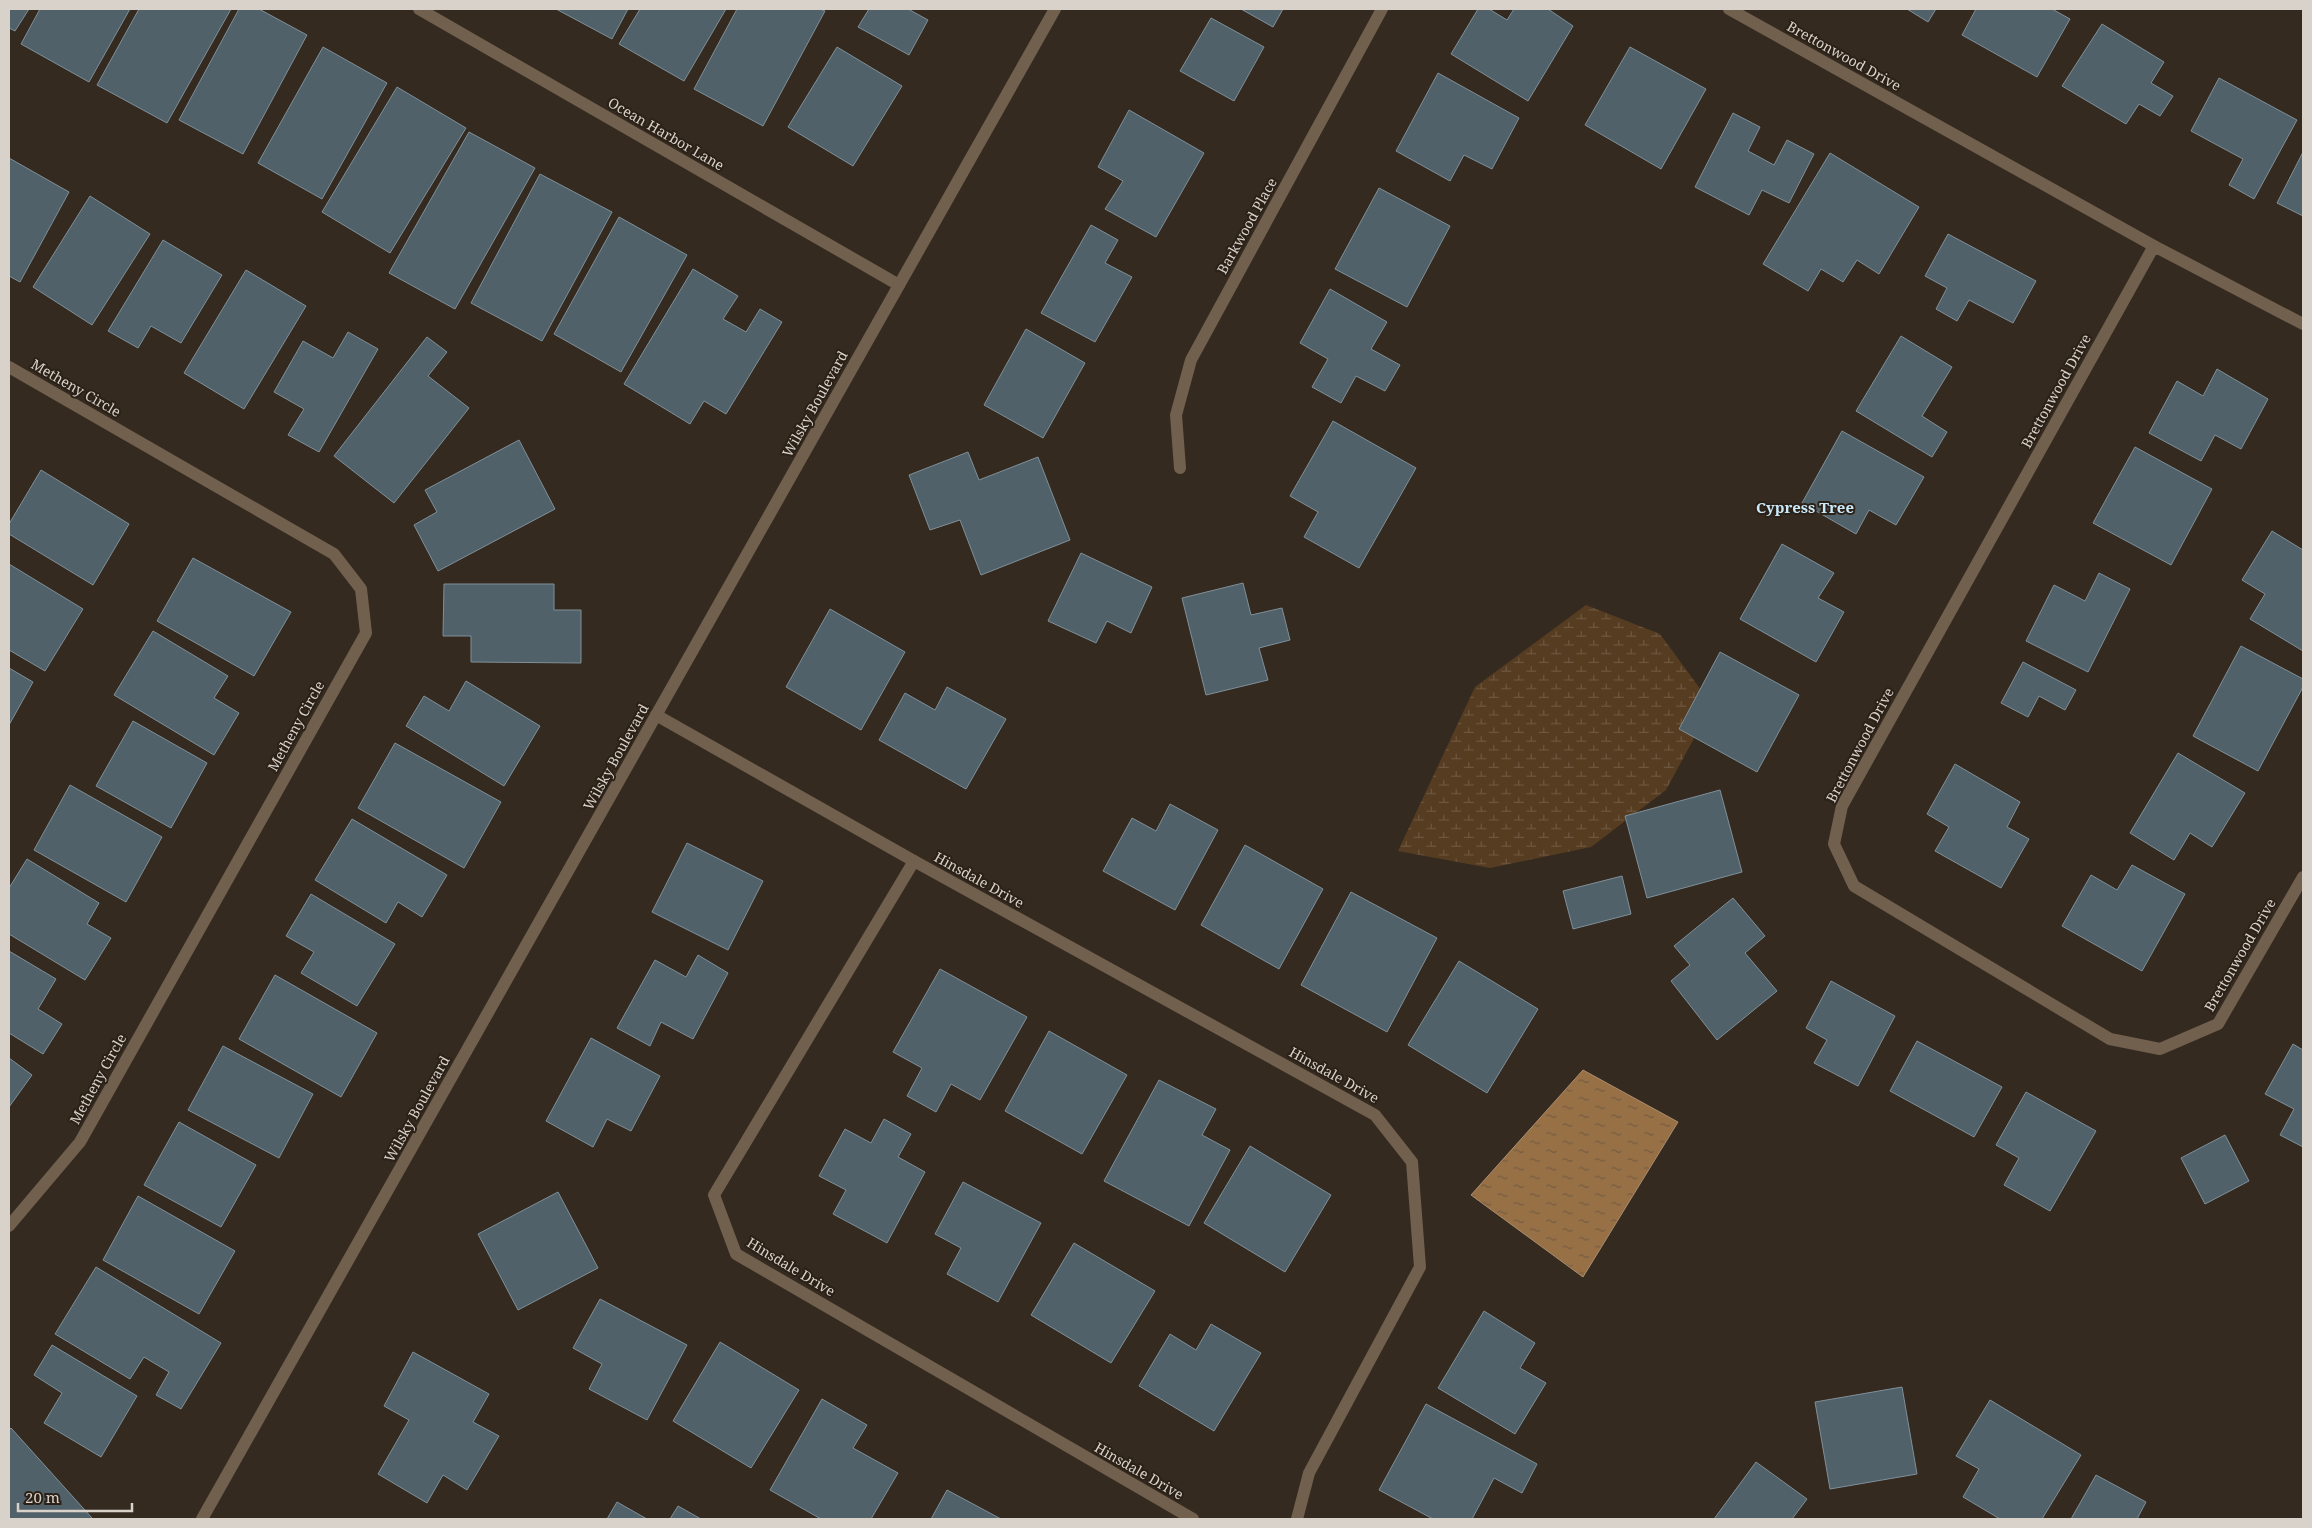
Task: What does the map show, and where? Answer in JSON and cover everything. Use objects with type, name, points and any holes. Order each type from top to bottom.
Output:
[{"type":"street","name":"Ocean Harbor Lane","points":[[419,9],[899,285]]},
{"type":"street","name":"Wilsky Boulevard","points":[[202,1519],[1055,9]]},
{"type":"street","name":"Barkwood Place","points":[[1180,468],[1176,416],[1190,360],[1382,9]]},
{"type":"street","name":"Brettonwood Drive","points":[[1729,9],[2154,246],[2303,324]]},
{"type":"street","name":"Brettonwood Drive","points":[[2154,246],[1842,806],[1834,844],[1854,886],[2110,1039],[2160,1049],[2218,1024],[2303,877]]},
{"type":"street","name":"Metheny Circle","points":[[9,367],[334,554],[361,589],[366,633],[80,1142],[9,1226]]},
{"type":"street","name":"Hinsdale Drive","points":[[656,715],[914,861],[1375,1115],[1412,1162],[1420,1267],[1309,1473],[1297,1519]]},
{"type":"street","name":"Hinsdale Drive","points":[[914,861],[714,1195],[736,1254],[1193,1519]]},
{"type":"green space","points":[[1586,605],[1660,634],[1712,705],[1666,790],[1591,847],[1490,868],[1398,851],[1475,687]]},
{"type":"water","points":[[1583,1070],[1678,1122],[1583,1277],[1471,1195]]},
{"type":"building","points":[[9,9],[29,9],[15,31],[9,28]]},
{"type":"building","points":[[40,9],[130,9],[89,82],[21,44]]},
{"type":"building","points":[[139,9],[231,9],[167,123],[97,85]]},
{"type":"building","points":[[239,9],[259,9],[307,35],[243,154],[179,120]]},
{"type":"building","points":[[556,9],[628,9],[612,39]]},
{"type":"building","points":[[640,9],[726,9],[684,81],[619,44]]},
{"type":"building","points":[[737,9],[820,9],[825,11],[763,126],[694,89]]},
{"type":"building","points":[[869,9],[908,9],[928,20],[909,55],[858,27]]},
{"type":"building","points":[[1241,9],[1283,9],[1273,27]]},
{"type":"building","points":[[1478,9],[1489,9],[1507,20],[1514,9],[1548,9],[1573,26],[1528,101],[1451,54]]},
{"type":"building","points":[[1907,9],[1936,9],[1928,22]]},
{"type":"building","points":[[1976,9],[2052,9],[2070,19],[2037,77],[1962,35]]},
{"type":"building","points":[[1211,18],[1264,47],[1234,101],[1180,71]]},
{"type":"building","points":[[2102,24],[2164,62],[2151,83],[2173,96],[2160,116],[2139,104],[2126,124],[2062,86]]},
{"type":"building","points":[[323,47],[387,83],[322,199],[258,163]]},
{"type":"building","points":[[837,47],[902,86],[853,166],[788,127]]},
{"type":"building","points":[[1630,47],[1706,89],[1661,169],[1585,125]]},
{"type":"building","points":[[1438,73],[1519,118],[1492,169],[1464,155],[1450,181],[1396,151]]},
{"type":"building","points":[[2219,78],[2297,120],[2254,199],[2229,185],[2243,159],[2191,131]]},
{"type":"building","points":[[397,87],[466,128],[390,253],[322,212]]},
{"type":"building","points":[[1129,110],[1204,153],[1156,237],[1105,209],[1123,181],[1098,167]]},
{"type":"building","points":[[1733,113],[1760,127],[1748,151],[1774,165],[1787,140],[1814,154],[1789,203],[1762,190],[1749,215],[1695,187]]},
{"type":"building","points":[[469,132],[535,168],[455,309],[389,273]]},
{"type":"building","points":[[2303,152],[2303,216],[2277,203]]},
{"type":"building","points":[[1830,153],[1919,207],[1879,274],[1857,260],[1843,282],[1821,269],[1808,291],[1763,264]]},
{"type":"building","points":[[9,158],[69,192],[20,282],[9,276]]},
{"type":"building","points":[[540,174],[612,212],[542,341],[471,303]]},
{"type":"building","points":[[1379,188],[1450,226],[1407,307],[1335,269]]},
{"type":"building","points":[[90,196],[150,234],[92,325],[33,287]]},
{"type":"building","points":[[619,217],[687,255],[621,372],[554,334]]},
{"type":"building","points":[[1091,225],[1118,240],[1105,263],[1132,277],[1095,342],[1041,313]]},
{"type":"building","points":[[1948,234],[2036,281],[2013,323],[1969,300],[1957,321],[1936,309],[1947,288],[1925,276]]},
{"type":"building","points":[[163,240],[222,275],[181,343],[151,326],[138,348],[108,331]]},
{"type":"building","points":[[693,269],[738,296],[723,319],[746,332],[760,309],[782,322],[726,414],[704,401],[690,424],[624,384]]},
{"type":"building","points":[[246,270],[306,306],[244,409],[184,373]]},
{"type":"building","points":[[1330,289],[1387,322],[1371,349],[1400,365],[1385,391],[1356,376],[1341,403],[1312,387],[1328,359],[1300,343]]},
{"type":"building","points":[[1026,329],[1085,363],[1043,438],[984,405]]},
{"type":"building","points":[[348,332],[378,349],[319,452],[288,435],[304,409],[274,392],[303,341],[333,358]]},
{"type":"building","points":[[1901,336],[1952,367],[1922,416],[1947,432],[1932,457],[1856,411]]},
{"type":"building","points":[[427,337],[447,352],[428,376],[469,408],[394,503],[334,456]]},
{"type":"building","points":[[2217,369],[2268,399],[2241,449],[2215,435],[2201,461],[2149,433],[2177,381],[2203,396]]},
{"type":"building","points":[[1333,421],[1416,468],[1359,568],[1304,537],[1318,512],[1290,496]]},
{"type":"building","points":[[1842,431],[1924,477],[1896,525],[1869,510],[1856,534],[1802,503]]},
{"type":"building","points":[[519,440],[555,509],[438,571],[414,525],[437,512],[425,490]]},
{"type":"building","points":[[2135,447],[2212,489],[2171,565],[2093,523]]},
{"type":"building","points":[[968,452],[979,480],[1038,457],[1070,540],[981,575],[960,520],[930,530],[909,475]]},
{"type":"building","points":[[41,470],[129,524],[93,585],[9,534],[9,524]]},
{"type":"building","points":[[2272,531],[2303,550],[2303,651],[2250,619],[2265,594],[2242,580]]},
{"type":"building","points":[[1782,544],[1834,573],[1818,598],[1844,612],[1816,662],[1740,619]]},
{"type":"building","points":[[1081,553],[1152,587],[1131,633],[1107,621],[1096,643],[1048,621]]},
{"type":"building","points":[[193,558],[291,612],[254,676],[157,621]]},
{"type":"building","points":[[9,564],[83,609],[45,671],[9,650]]},
{"type":"building","points":[[2099,573],[2130,589],[2088,672],[2026,641],[2054,585],[2085,601]]},
{"type":"building","points":[[1243,583],[1251,615],[1282,608],[1290,640],[1259,648],[1268,680],[1206,695],[1182,598]]},
{"type":"building","points":[[444,584],[554,584],[554,610],[581,610],[581,663],[471,662],[471,636],[443,636]]},
{"type":"building","points":[[830,609],[905,652],[861,730],[786,687]]},
{"type":"building","points":[[153,631],[228,676],[214,698],[239,713],[214,755],[114,695]]},
{"type":"building","points":[[2241,646],[2303,679],[2303,687],[2258,771],[2193,736]]},
{"type":"building","points":[[1720,652],[1799,695],[1757,772],[1679,729]]},
{"type":"building","points":[[2023,662],[2076,690],[2065,710],[2039,696],[2028,717],[2001,703]]},
{"type":"building","points":[[9,668],[33,682],[9,725]]},
{"type":"building","points":[[466,681],[540,726],[504,786],[406,726],[424,696],[449,711]]},
{"type":"building","points":[[947,687],[1006,719],[966,789],[879,740],[905,693],[935,710]]},
{"type":"building","points":[[133,721],[207,763],[171,828],[96,786]]},
{"type":"building","points":[[395,743],[501,802],[464,868],[358,808]]},
{"type":"building","points":[[2178,753],[2245,793],[2212,847],[2190,833],[2174,860],[2130,833]]},
{"type":"building","points":[[1955,764],[2020,802],[2007,827],[2029,839],[2001,888],[1935,851],[1949,827],[1927,814]]},
{"type":"building","points":[[70,785],[162,837],[126,902],[34,850]]},
{"type":"building","points":[[1720,790],[1742,872],[1647,898],[1625,816]]},
{"type":"building","points":[[1170,804],[1218,830],[1175,910],[1103,871],[1132,818],[1156,831]]},
{"type":"building","points":[[352,819],[447,875],[422,917],[398,902],[386,923],[315,880]]},
{"type":"building","points":[[687,843],[763,881],[728,950],[652,912]]},
{"type":"building","points":[[1245,845],[1323,889],[1279,969],[1201,925]]},
{"type":"building","points":[[27,859],[99,903],[87,924],[111,938],[85,980],[9,934],[9,888]]},
{"type":"building","points":[[2132,865],[2185,894],[2142,971],[2062,926],[2091,875],[2117,890]]},
{"type":"building","points":[[1622,876],[1631,914],[1573,929],[1563,891]]},
{"type":"building","points":[[1351,892],[1437,938],[1387,1032],[1301,985]]},
{"type":"building","points":[[311,894],[395,944],[357,1006],[301,973],[314,952],[286,936]]},
{"type":"building","points":[[1733,898],[1765,936],[1745,953],[1777,991],[1717,1040],[1671,981],[1690,965],[1674,946]]},
{"type":"building","points":[[9,951],[56,979],[38,1009],[62,1024],[43,1054],[9,1033]]},
{"type":"building","points":[[698,955],[728,973],[693,1039],[661,1022],[650,1046],[617,1028],[655,960],[686,977]]},
{"type":"building","points":[[1459,961],[1538,1009],[1487,1093],[1408,1045]]},
{"type":"building","points":[[940,969],[1027,1017],[980,1100],[951,1084],[936,1112],[907,1096],[922,1068],[893,1052]]},
{"type":"building","points":[[275,975],[377,1033],[341,1097],[239,1039]]},
{"type":"building","points":[[1831,981],[1895,1016],[1858,1086],[1814,1063],[1827,1040],[1806,1028]]},
{"type":"building","points":[[1049,1031],[1127,1075],[1082,1154],[1005,1111]]},
{"type":"building","points":[[591,1038],[660,1076],[631,1131],[607,1119],[593,1147],[546,1121]]},
{"type":"building","points":[[1917,1041],[2002,1087],[1974,1137],[1890,1091]]},
{"type":"building","points":[[2293,1044],[2303,1050],[2303,1147],[2280,1135],[2294,1109],[2265,1094]]},
{"type":"building","points":[[223,1046],[313,1094],[279,1158],[188,1110]]},
{"type":"building","points":[[9,1058],[32,1075],[9,1107]]},
{"type":"building","points":[[1159,1080],[1216,1109],[1202,1135],[1230,1150],[1189,1226],[1104,1181]]},
{"type":"building","points":[[2026,1092],[2096,1131],[2050,1211],[2004,1185],[2019,1158],[1996,1145]]},
{"type":"building","points":[[884,1119],[911,1134],[898,1157],[925,1172],[887,1243],[833,1214],[846,1190],[819,1176],[845,1129],[871,1143]]},
{"type":"building","points":[[179,1122],[256,1165],[221,1227],[144,1185]]},
{"type":"building","points":[[2225,1135],[2249,1181],[2205,1204],[2181,1158]]},
{"type":"building","points":[[1250,1146],[1331,1195],[1285,1272],[1204,1223]]},
{"type":"building","points":[[963,1182],[1041,1223],[998,1302],[947,1274],[961,1248],[935,1234]]},
{"type":"building","points":[[558,1192],[598,1268],[518,1310],[478,1234]]},
{"type":"building","points":[[138,1196],[235,1251],[199,1314],[103,1260]]},
{"type":"building","points":[[1074,1243],[1155,1291],[1111,1363],[1031,1315]]},
{"type":"building","points":[[96,1267],[221,1343],[181,1409],[156,1395],[169,1372],[144,1357],[130,1379],[55,1334]]},
{"type":"building","points":[[600,1299],[687,1345],[647,1420],[589,1389],[602,1364],[573,1348]]},
{"type":"building","points":[[1484,1311],[1535,1343],[1520,1368],[1546,1383],[1515,1434],[1438,1388]]},
{"type":"building","points":[[1211,1324],[1261,1353],[1214,1431],[1139,1386],[1170,1334],[1196,1350]]},
{"type":"building","points":[[720,1342],[799,1390],[751,1468],[673,1421]]},
{"type":"building","points":[[52,1345],[137,1396],[101,1457],[44,1423],[62,1393],[34,1375]]},
{"type":"building","points":[[413,1352],[489,1394],[473,1422],[499,1436],[467,1490],[443,1475],[427,1503],[378,1474],[409,1420],[384,1406]]},
{"type":"building","points":[[1902,1387],[1917,1474],[1830,1489],[1815,1402]]},
{"type":"building","points":[[822,1399],[867,1425],[853,1448],[898,1473],[871,1519],[821,1519],[770,1490]]},
{"type":"building","points":[[1990,1400],[2081,1455],[2042,1519],[2000,1519],[1963,1497],[1979,1469],[1956,1456]]},
{"type":"building","points":[[1426,1404],[1537,1464],[1522,1493],[1494,1478],[1472,1519],[1433,1519],[1379,1490]]},
{"type":"building","points":[[11,1428],[91,1519],[9,1519],[9,1430]]},
{"type":"building","points":[[1756,1462],[1807,1499],[1792,1519],[1714,1519]]},
{"type":"building","points":[[2096,1475],[2146,1502],[2137,1519],[2071,1519]]},
{"type":"building","points":[[947,1490],[1001,1519],[931,1519]]},
{"type":"building","points":[[617,1502],[647,1519],[607,1519]]},
{"type":"building","points":[[678,1506],[701,1519],[670,1519]]},
{"type":"district","name":"Cypress Tree","points":[[1805,508]]}]
